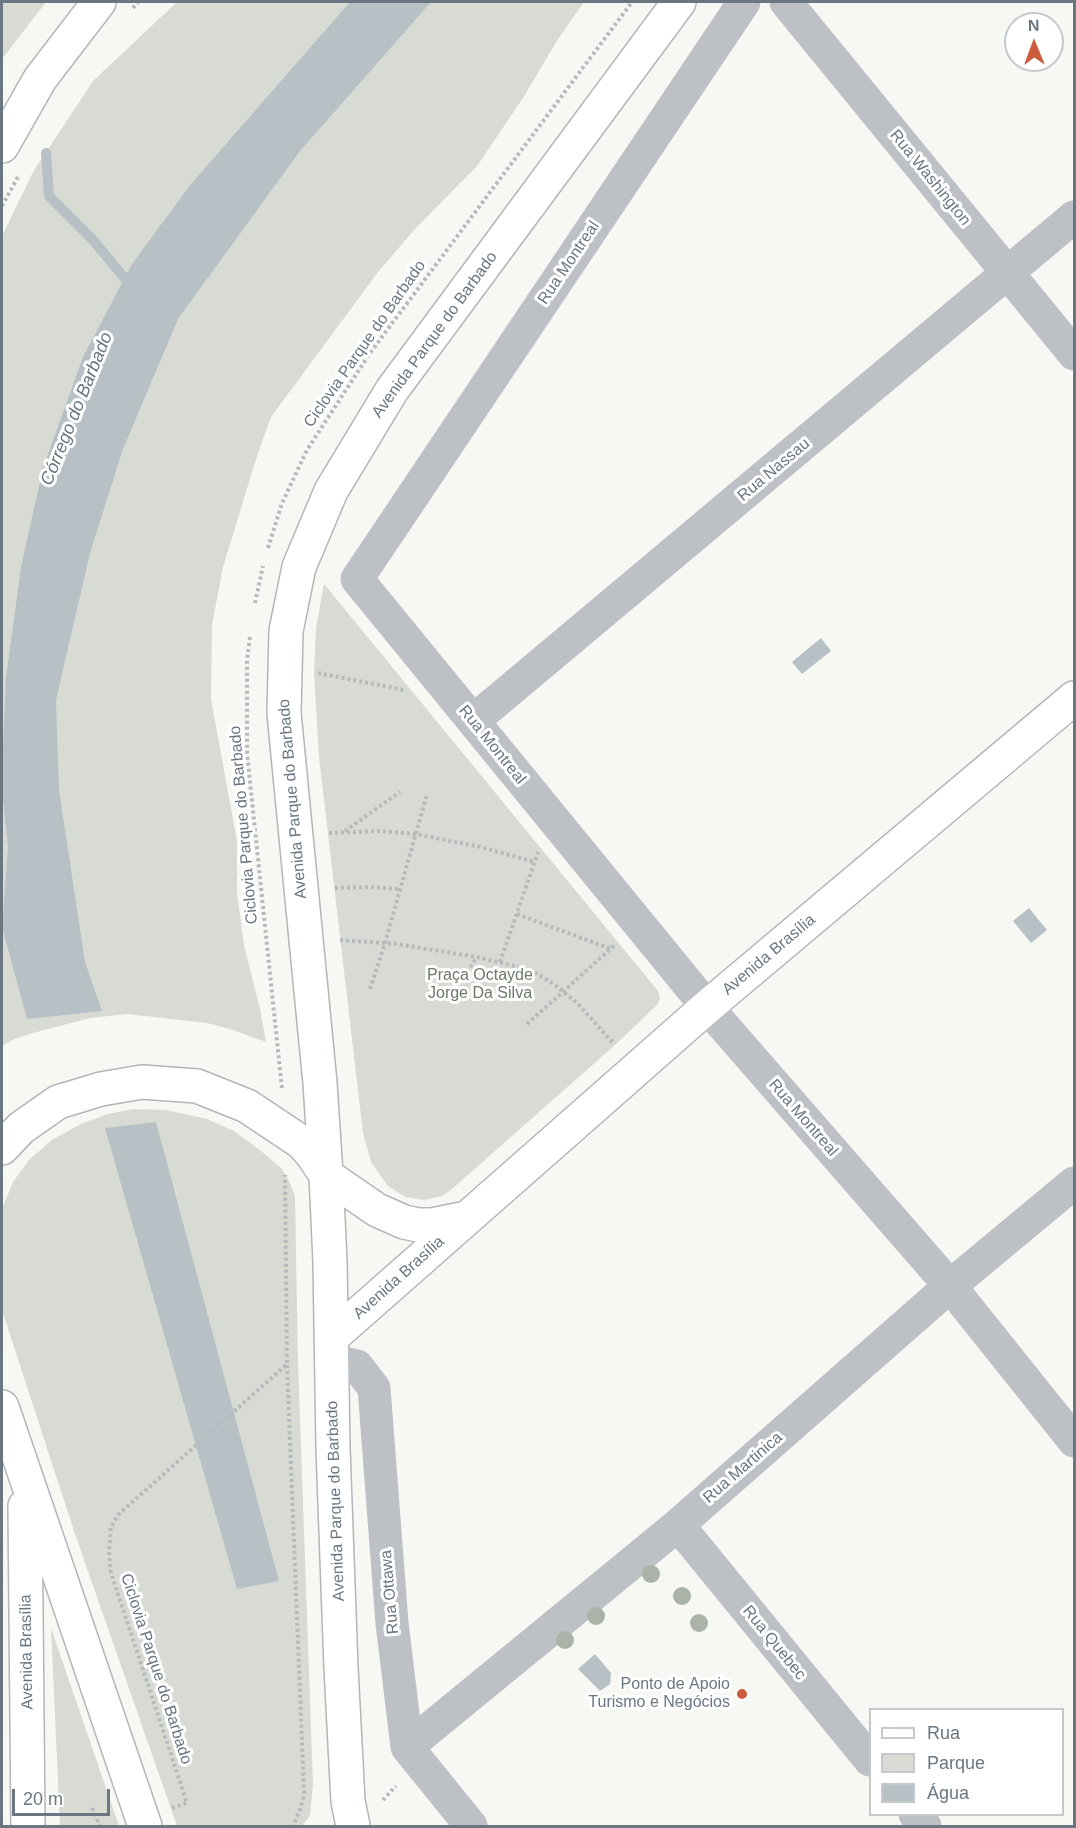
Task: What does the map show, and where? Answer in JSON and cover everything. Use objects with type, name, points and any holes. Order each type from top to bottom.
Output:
[{"type":"main road","points":[[2,146],[40,80],[99,2]]},
{"type":"main road","name":"Avenida Parque do Barbado","points":[[347,1818],[333,1448],[326,1175],[320,1083],[284,713],[286,631],[299,567],[332,491],[392,390],[679,2]]},
{"type":"main road","name":"Avenida Brasília","points":[[331,1349],[467,1218],[707,1007],[1074,698]]},
{"type":"main road","points":[[2,1148],[21,1128],[58,1102],[101,1089],[142,1082],[196,1086],[248,1106],[292,1136],[312,1154],[326,1175]]},
{"type":"main road","name":"Avenida Brasília","points":[[326,1175],[377,1210],[404,1222],[432,1225],[467,1218]]},
{"type":"main road","points":[[2,1407],[143,1822]]},
{"type":"main road","name":"Avenida Brasília","points":[[25,1477],[28,1827]]},
{"type":"street","name":"Rua Montreal","points":[[744,2],[357,579],[707,1007],[950,1286],[1074,1441]]},
{"type":"street","name":"Rua Washington","points":[[786,2],[1074,354]]},
{"type":"street","name":"Rua Nassau","points":[[473,721],[1074,217]]},
{"type":"street","name":"Rua Martinica","points":[[407,1747],[678,1525],[950,1286],[1074,1183]]},
{"type":"street","name":"Rua Ottawa","points":[[331,1349],[357,1366],[374,1388],[392,1623],[407,1747]]},
{"type":"street","name":"Rua Quebec","points":[[678,1525],[869,1759]]},
{"type":"street","points":[[407,1747],[471,1827]]},
{"type":"path","name":"Ciclovia Parque do Barbado","points":[[266,555],[282,503],[307,450],[370,353],[632,2]]},
{"type":"path","points":[[253,613],[263,565]]},
{"type":"path","name":"Ciclovia Parque do Barbado","points":[[250,636],[247,660],[247,753],[282,1084],[292,1136],[285,1175],[287,1364],[304,1794],[293,1827]]},
{"type":"path","points":[[314,672],[412,692]]},
{"type":"path","points":[[345,832],[400,792]]},
{"type":"path","points":[[370,989],[427,794]]},
{"type":"path","points":[[327,833],[378,831],[416,834],[481,847],[534,862]]},
{"type":"path","points":[[500,962],[539,847]]},
{"type":"path","points":[[334,888],[400,889]]},
{"type":"path","points":[[517,914],[610,949]]},
{"type":"path","points":[[340,940],[477,957],[519,967],[537,974],[563,991],[615,1045]]},
{"type":"path","points":[[527,1024],[618,942]]},
{"type":"path","points":[[450,997],[477,957]]},
{"type":"path","name":"Ciclovia Parque do Barbado","points":[[143,1822],[187,1803],[111,1573],[109,1536],[111,1527],[118,1515],[287,1364]]},
{"type":"path","points":[[92,1808],[100,1827]]},
{"type":"green space","points":[[2,2],[46,2],[2,59]]},
{"type":"green space","points":[[177,2],[584,2],[477,166],[415,229],[378,272],[271,417],[223,567],[212,625],[211,699],[237,841],[237,892],[244,945],[266,1042],[207,1023],[127,1014],[90,1018],[14,1039],[2,1046],[2,236],[33,172],[93,81]]},
{"type":"green space","name":"Praça Octayde Jorge Da Silva","points":[[324,584],[658,991],[660,998],[658,1004],[615,1045],[452,1189],[442,1196],[424,1200],[405,1197],[388,1186],[371,1162],[363,1133],[319,757],[314,672],[316,628]]},
{"type":"green space","points":[[133,1109],[166,1110],[207,1119],[234,1131],[281,1168],[295,1196],[298,1362],[313,1785],[310,1816],[302,1826],[177,1826],[75,1534],[2,1310],[2,1209],[13,1182],[29,1160],[52,1140],[81,1124],[108,1114]]},
{"type":"green space","points":[[51,1628],[119,1826],[60,1826]]},
{"type":"water","name":"Córrego do Barbado","points":[[350,2],[431,2],[300,151],[178,319],[123,449],[90,553],[56,700],[59,790],[85,962],[102,1011],[27,1019],[2,927],[8,848],[2,770],[6,678],[21,567],[43,468],[83,357],[132,264],[191,184]]},
{"type":"water","points":[[821,638],[831,651],[802,674],[792,662]]},
{"type":"water","points":[[1029,908],[1047,930],[1031,943],[1013,921]]},
{"type":"water","points":[[156,1122],[279,1581],[237,1589],[105,1128]]},
{"type":"water","points":[[595,1654],[611,1673],[610,1684],[600,1691],[578,1669]]},
{"type":"waterway","points":[[46,153],[49,196],[93,240],[133,288]]},
{"type":"place","name":"Ponto de Apoio Turismo e Negócios","points":[[742,1694]]}]
